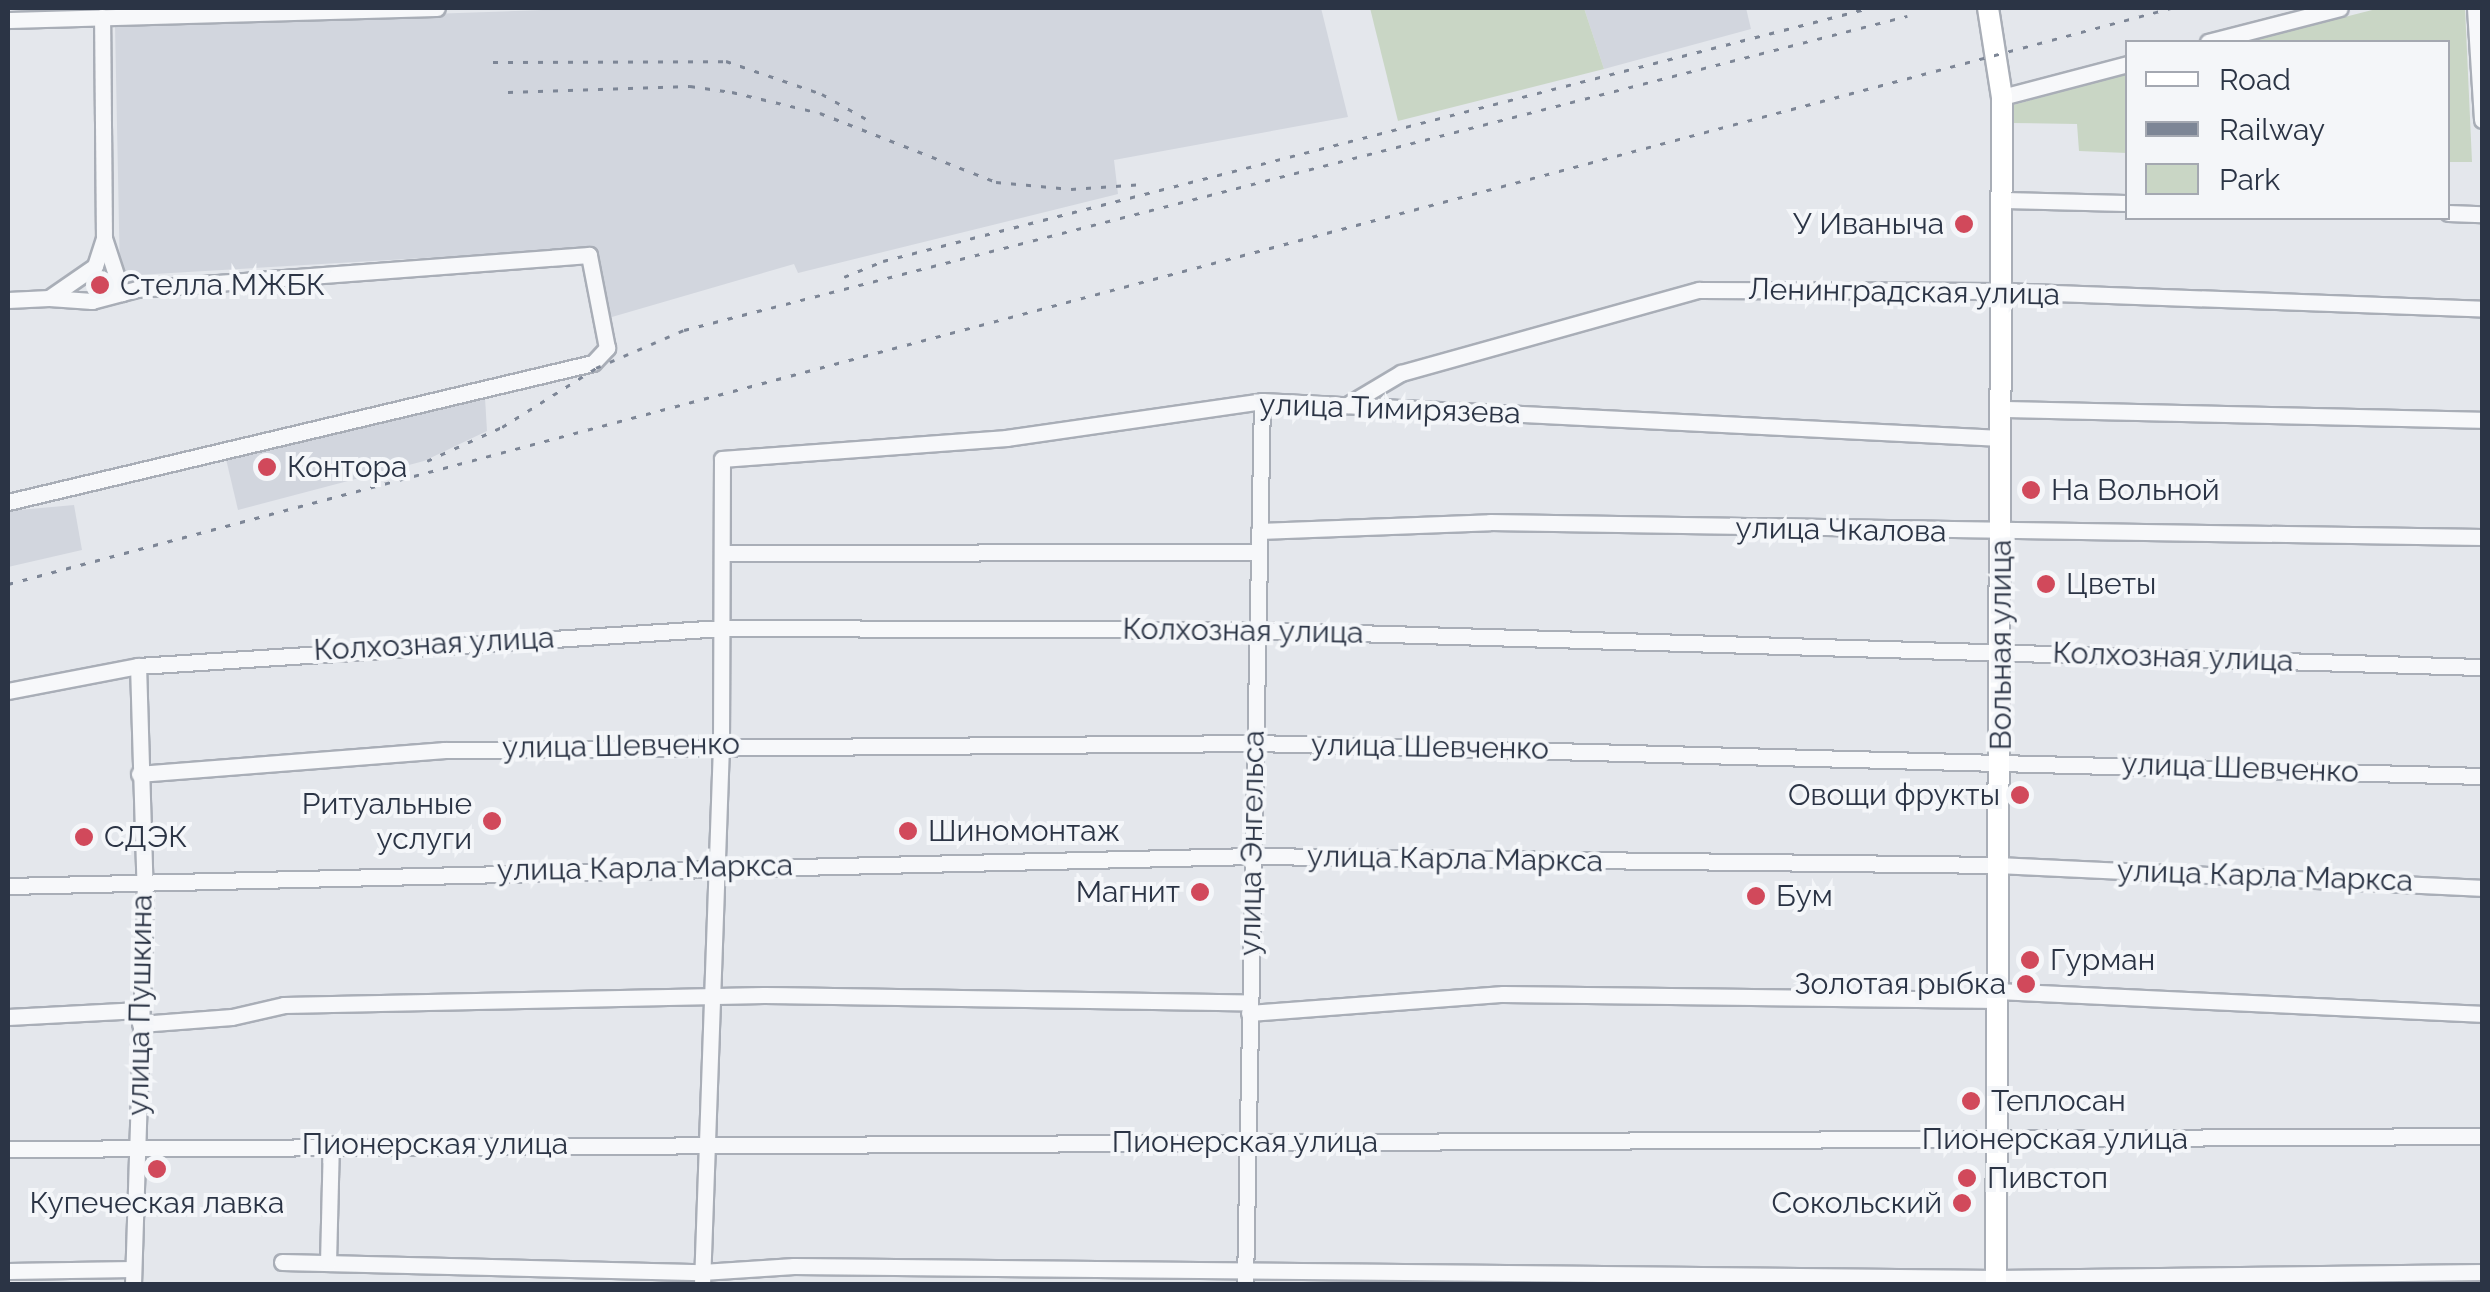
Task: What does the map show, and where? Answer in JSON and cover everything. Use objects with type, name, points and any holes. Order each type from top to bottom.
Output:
[{"type":"main road","name":"Вольная улица","points":[[1988,8],[2002,97],[1996,1281]]},
{"type":"street","points":[[8,20],[437,8]]},
{"type":"street","points":[[2216,40],[2340,8]]},
{"type":"street","points":[[2474,8],[2482,120]]},
{"type":"street","points":[[102,17],[104,238],[122,293]]},
{"type":"street","points":[[2002,97],[2125,65]]},
{"type":"street","points":[[2002,200],[2125,204]]},
{"type":"street","points":[[2450,213],[2482,214]]},
{"type":"street","points":[[49,298],[95,266],[104,238]]},
{"type":"street","points":[[8,300],[92,301],[122,293],[589,256],[607,348],[593,364],[8,502]]},
{"type":"street","name":"Ленинградская улица","points":[[1346,406],[1401,373],[1663,294],[2001,291],[2482,309]]},
{"type":"street","name":"улица Тимирязева","points":[[722,553],[722,460],[1006,438],[1262,401],[2001,438]]},
{"type":"street","name":"улица Энгельса","points":[[1245,1278],[1262,401]]},
{"type":"street","points":[[2002,409],[2482,420]]},
{"type":"street","name":"улица Чкалова","points":[[1258,531],[1490,522],[2002,534],[2045,526],[2482,537]]},
{"type":"street","points":[[702,1278],[708,999],[721,744],[722,553],[1258,552]]},
{"type":"street","name":"Колхозная улица","points":[[8,692],[138,666],[722,628],[1256,630],[2482,666]]},
{"type":"street","name":"улица Пушкина","points":[[133,1277],[143,879],[138,666]]},
{"type":"street","name":"улица Шевченко","points":[[139,774],[444,750],[721,744],[1254,743],[2001,760],[2482,776]]},
{"type":"street","name":"улица Карла Маркса","points":[[8,886],[143,879],[1252,856],[2000,866],[2482,888]]},
{"type":"street","points":[[8,1017],[232,1017],[284,1004],[708,999],[1249,1008],[1503,994],[1999,996],[2482,1014]]},
{"type":"street","name":"Пионерская улица","points":[[8,1150],[330,1144],[2482,1136]]},
{"type":"street","points":[[328,1263],[330,1144]]},
{"type":"street","points":[[282,1262],[702,1278],[794,1266],[1245,1278],[1996,1281],[2482,1272]]},
{"type":"street","points":[[8,1271],[133,1277]]},
{"type":"shaded area","points":[[599,8],[1321,8],[1348,117],[1114,160],[1118,194],[798,273],[794,264],[605,319],[593,248],[120,276],[115,25]]},
{"type":"shaded area","points":[[1584,8],[1746,8],[1751,29],[1604,69]]},
{"type":"shaded area","points":[[485,398],[487,431],[424,461],[238,510],[226,459]]},
{"type":"shaded area","points":[[74,505],[82,550],[8,567],[8,511]]},
{"type":"green space","points":[[1370,8],[1584,8],[1604,69],[1398,121]]},
{"type":"green space","points":[[2380,8],[2465,8],[2472,162],[2450,162],[2450,40],[2255,40]]},
{"type":"green space","points":[[2125,75],[2125,153],[2079,151],[2077,124],[2011,123],[2013,105]]},
{"type":"railway","points":[[844,277],[883,261],[1869,8]]},
{"type":"railway","points":[[8,584],[2171,8]]},
{"type":"railway","points":[[427,461],[502,427],[596,368],[684,330],[1907,16]]},
{"type":"railway","points":[[493,62],[726,61],[822,94],[870,121]]},
{"type":"railway","points":[[508,92],[690,86],[732,92],[820,113],[996,182],[1071,189],[1144,184]]},
{"type":"place","name":"У Иваныча","points":[[1964,224]]},
{"type":"place","name":"Стелла МЖБК","points":[[100,285]]},
{"type":"place","name":"Контора","points":[[267,467]]},
{"type":"place","name":"На Вольной","points":[[2031,490]]},
{"type":"place","name":"Цветы","points":[[2046,584]]},
{"type":"place","name":"Овощи фрукты","points":[[2020,795]]},
{"type":"place","name":"Ритуальные услуги","points":[[492,821]]},
{"type":"place","name":"Шиномонтаж","points":[[908,831]]},
{"type":"place","name":"СДЭК","points":[[84,837]]},
{"type":"place","name":"Магнит","points":[[1200,892]]},
{"type":"place","name":"Бум","points":[[1756,896]]},
{"type":"place","name":"Гурман","points":[[2030,960]]},
{"type":"place","name":"Золотая рыбка","points":[[2026,984]]},
{"type":"place","name":"Теплосан","points":[[1971,1101]]},
{"type":"place","name":"Купеческая лавка","points":[[157,1169]]},
{"type":"place","name":"Пивстоп","points":[[1967,1178]]},
{"type":"place","name":"Сокольский","points":[[1962,1203]]}]
